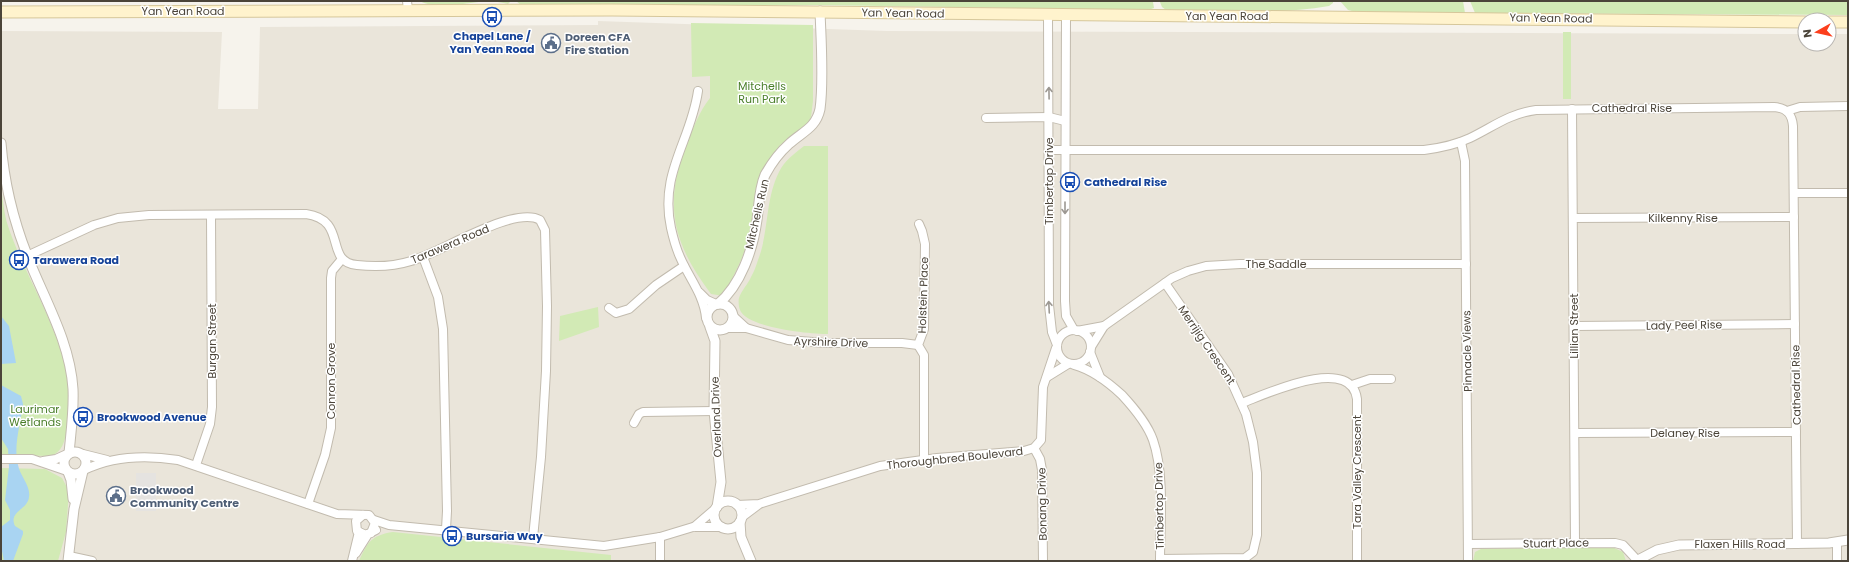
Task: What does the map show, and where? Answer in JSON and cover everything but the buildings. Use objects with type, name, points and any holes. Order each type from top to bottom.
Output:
[{"type":"main road","name":"Yan Yean Road","points":[[1,12],[407,6],[1048,15],[1347,16],[1797,22]]},
{"type":"main road","points":[[1837,22],[1848,22]]},
{"type":"street","name":"Mitchells Run","points":[[717,304],[732,290],[746,260],[752,241],[761,189],[765,176],[779,154],[789,144],[810,129],[816,119],[820,94],[820,11]]},
{"type":"street","name":"Timbertop Drive","points":[[1048,15],[1049,305],[1052,332],[1056,347]]},
{"type":"street","name":"Timbertop Drive","points":[[1066,15],[1065,309],[1068,321],[1076,330]]},
{"type":"street","points":[[698,91],[695,107],[672,170],[669,189],[670,226],[676,247],[684,266],[700,293],[707,300],[717,304],[726,305],[733,313],[731,325],[726,329],[717,330],[708,322],[700,293]]},
{"type":"street","points":[[1787,111],[1800,107],[1848,106]]},
{"type":"street","name":"Cathedral Rise","points":[[1049,150],[1424,150],[1445,147],[1461,142],[1496,122],[1517,114],[1541,110],[1774,107],[1787,111],[1790,115],[1793,126],[1797,544]]},
{"type":"street","name":"Lillian Street","points":[[1572,109],[1575,543]]},
{"type":"street","points":[[986,118],[1049,117],[1065,121]]},
{"type":"street","name":"Pinnacle Views","points":[[1461,142],[1465,161],[1468,561]]},
{"type":"street","points":[[1,143],[9,195],[17,228],[27,256],[56,319],[66,352],[73,388],[72,423],[68,453],[63,460],[71,480],[74,509]]},
{"type":"street","points":[[1794,193],[1848,193]]},
{"type":"street","points":[[27,256],[94,225],[118,218],[149,215],[306,214],[320,217],[331,227],[337,250],[342,259]]},
{"type":"street","name":"Burgan Street","points":[[196,465],[210,424],[212,408],[211,215]]},
{"type":"street","name":"Tarawera Road","points":[[342,259],[349,264],[357,265],[401,263],[423,257],[512,219],[535,217],[543,224],[545,230],[547,306],[546,371],[541,457],[533,538]]},
{"type":"street","name":"Kilkenny Rise","points":[[1573,218],[1794,217]]},
{"type":"street","name":"Holstein Place","points":[[918,224],[924,237],[925,259],[924,329],[918,345],[924,355],[924,460]]},
{"type":"street","points":[[423,257],[438,297],[443,330],[447,511],[446,529]]},
{"type":"street","name":"Conron Grove","points":[[308,504],[325,455],[332,428],[331,278],[332,270],[342,259]]},
{"type":"street","name":"The Saddle","points":[[1091,349],[1104,326],[1165,283],[1188,271],[1221,264],[1466,264]]},
{"type":"street","points":[[609,308],[616,313],[626,311],[656,285],[684,266]]},
{"type":"street","name":"Merrijig Crescent","points":[[1160,560],[1238,559],[1250,556],[1253,552],[1257,535],[1256,457],[1251,429],[1242,403],[1220,360],[1165,283]]},
{"type":"street","name":"Mitchells Run","points":[[732,290],[733,313]]},
{"type":"street","points":[[708,322],[709,309],[717,304]]},
{"type":"street","name":"Ayrshire Drive","points":[[733,313],[746,328]]},
{"type":"street","name":"Overland Drive","points":[[708,322],[714,333],[716,353],[714,411],[721,482],[716,508]]},
{"type":"street","name":"Lady Peel Rise","points":[[1574,326],[1795,324]]},
{"type":"street","name":"The Saddle","points":[[1076,330],[1104,326]]},
{"type":"street","name":"Ayrshire Drive","points":[[726,329],[746,328],[768,336],[805,342],[902,343],[918,345]]},
{"type":"street","name":"Overland Drive","points":[[716,353],[721,337],[726,329]]},
{"type":"street","points":[[1046,377],[1071,364],[1084,361],[1091,349],[1087,336],[1076,330],[1069,331],[1061,336],[1056,347],[1060,358],[1071,364]]},
{"type":"street","name":"Thoroughbred Boulevard","points":[[735,503],[759,504],[880,466],[924,460],[1012,453],[1034,448],[1041,440],[1042,395],[1046,377],[1054,360],[1056,347]]},
{"type":"street","name":"Timbertop Drive","points":[[1091,349],[1100,377]]},
{"type":"street","name":"Timbertop Drive","points":[[1071,364],[1085,368],[1100,377],[1132,406],[1144,422],[1153,439],[1158,459],[1160,478],[1160,560]]},
{"type":"street","points":[[1242,403],[1303,380],[1340,380],[1352,385],[1370,379],[1391,379]]},
{"type":"street","name":"Tara Valley Crescent","points":[[1352,385],[1356,392],[1357,400],[1357,561]]},
{"type":"street","points":[[634,423],[639,414],[643,412],[714,411]]},
{"type":"street","points":[[72,423],[76,442],[86,463],[74,509],[69,558],[92,561]]},
{"type":"street","name":"Delaney Rise","points":[[1575,433],[1796,432]]},
{"type":"street","name":"Bonang Drive","points":[[1034,448],[1040,459],[1042,470],[1043,561]]},
{"type":"street","points":[[4,459],[41,461],[56,459],[75,451],[108,460],[168,458],[196,465],[337,514],[369,516],[374,520],[390,524],[604,546],[660,537],[693,527],[733,528],[741,520]]},
{"type":"street","points":[[41,461],[67,472],[77,474],[108,460]]},
{"type":"street","name":"Overland Drive","points":[[721,482],[726,493],[735,503]]},
{"type":"street","points":[[693,527],[724,502],[735,503],[740,508],[743,546]]},
{"type":"street","name":"Thoroughbred Boulevard","points":[[741,520],[759,504]]},
{"type":"street","points":[[716,508],[714,518],[743,546],[751,561]]},
{"type":"street","points":[[337,514],[358,531],[370,533],[390,524]]},
{"type":"street","points":[[353,559],[358,531],[356,520],[363,515]]},
{"type":"street","points":[[353,559],[375,527],[374,520]]},
{"type":"street","points":[[660,537],[660,561]]},
{"type":"street","name":"Flaxen Hills Road","points":[[1636,561],[1657,550],[1679,545],[1797,544],[1848,540]]},
{"type":"street","points":[[1837,542],[1837,561]]},
{"type":"street","name":"Stuart Place","points":[[1468,544],[1618,543],[1624,547],[1636,561]]},
{"type":"shaded area","points":[[598,21],[887,31],[1797,34],[1797,52],[1837,52],[1837,34],[1848,34],[1848,561],[1,561],[1,31],[222,32],[218,109],[258,109],[260,27],[598,25]]},
{"type":"shaded area","points":[[136,473],[156,473],[156,511],[136,511]]},
{"type":"green space","points":[[419,1],[490,1],[445,6],[427,4]]},
{"type":"green space","points":[[490,1],[511,1],[508,4]]},
{"type":"green space","points":[[516,1],[1333,1],[1333,3],[1329,6],[1309,9],[1248,12],[1166,10],[1162,7],[1160,2],[1153,2],[1154,8],[1148,10],[815,5],[539,6],[521,5]]},
{"type":"green space","points":[[1340,1],[1463,1],[1465,13],[1356,12],[1348,10]]},
{"type":"green space","points":[[1470,1],[1848,1],[1848,15],[1837,15],[1837,12],[1797,12],[1797,15],[1475,13]]},
{"type":"green space","name":"Mitchells Run Park","points":[[691,23],[813,25],[813,101],[811,117],[807,125],[780,145],[764,168],[758,183],[750,235],[742,258],[724,296],[711,294],[698,275],[687,257],[675,222],[675,185],[680,165],[697,119],[710,98],[710,76],[692,77]]},
{"type":"green space","points":[[1563,32],[1571,32],[1571,99],[1563,99]]},
{"type":"green space","points":[[804,146],[828,146],[828,334],[808,333],[766,326],[745,316],[740,310],[739,304],[740,295],[750,280],[761,249],[771,194],[779,172],[784,164]]},
{"type":"green space","name":"Laurimar Wetlands","points":[[1,187],[8,226],[17,251],[61,350],[67,376],[70,403],[67,430],[61,449],[51,456],[1,455]]},
{"type":"green space","points":[[598,307],[599,327],[559,341],[560,316]]},
{"type":"green space","points":[[1,468],[45,469],[62,478],[69,491],[66,532],[58,561],[1,561]]},
{"type":"green space","points":[[393,532],[611,555],[611,561],[359,561],[371,540],[380,535]]},
{"type":"green space","points":[[1612,547],[1623,552],[1626,561],[1473,561],[1475,552],[1481,549]]},
{"type":"water","points":[[1,316],[9,326],[16,363],[1,364]]},
{"type":"water","points":[[1,385],[21,396],[23,404],[16,450],[19,469],[27,485],[29,497],[25,505],[14,517],[15,526],[23,531],[23,534],[13,561],[4,561],[1,546],[1,527],[10,520],[10,510],[5,500],[9,467],[8,449],[1,438]]},
{"type":"place","name":"Chapel Lane / Yan Yean Road","points":[[492,17]]},
{"type":"place","name":"Doreen CFA Fire Station","points":[[551,43]]},
{"type":"place","name":"Cathedral Rise","points":[[1070,182]]},
{"type":"place","name":"Tarawera Road","points":[[19,260]]},
{"type":"place","name":"Brookwood Avenue","points":[[83,417]]},
{"type":"place","name":"Brookwood Community Centre","points":[[116,496]]},
{"type":"place","name":"Bursaria Way","points":[[452,536]]}]
